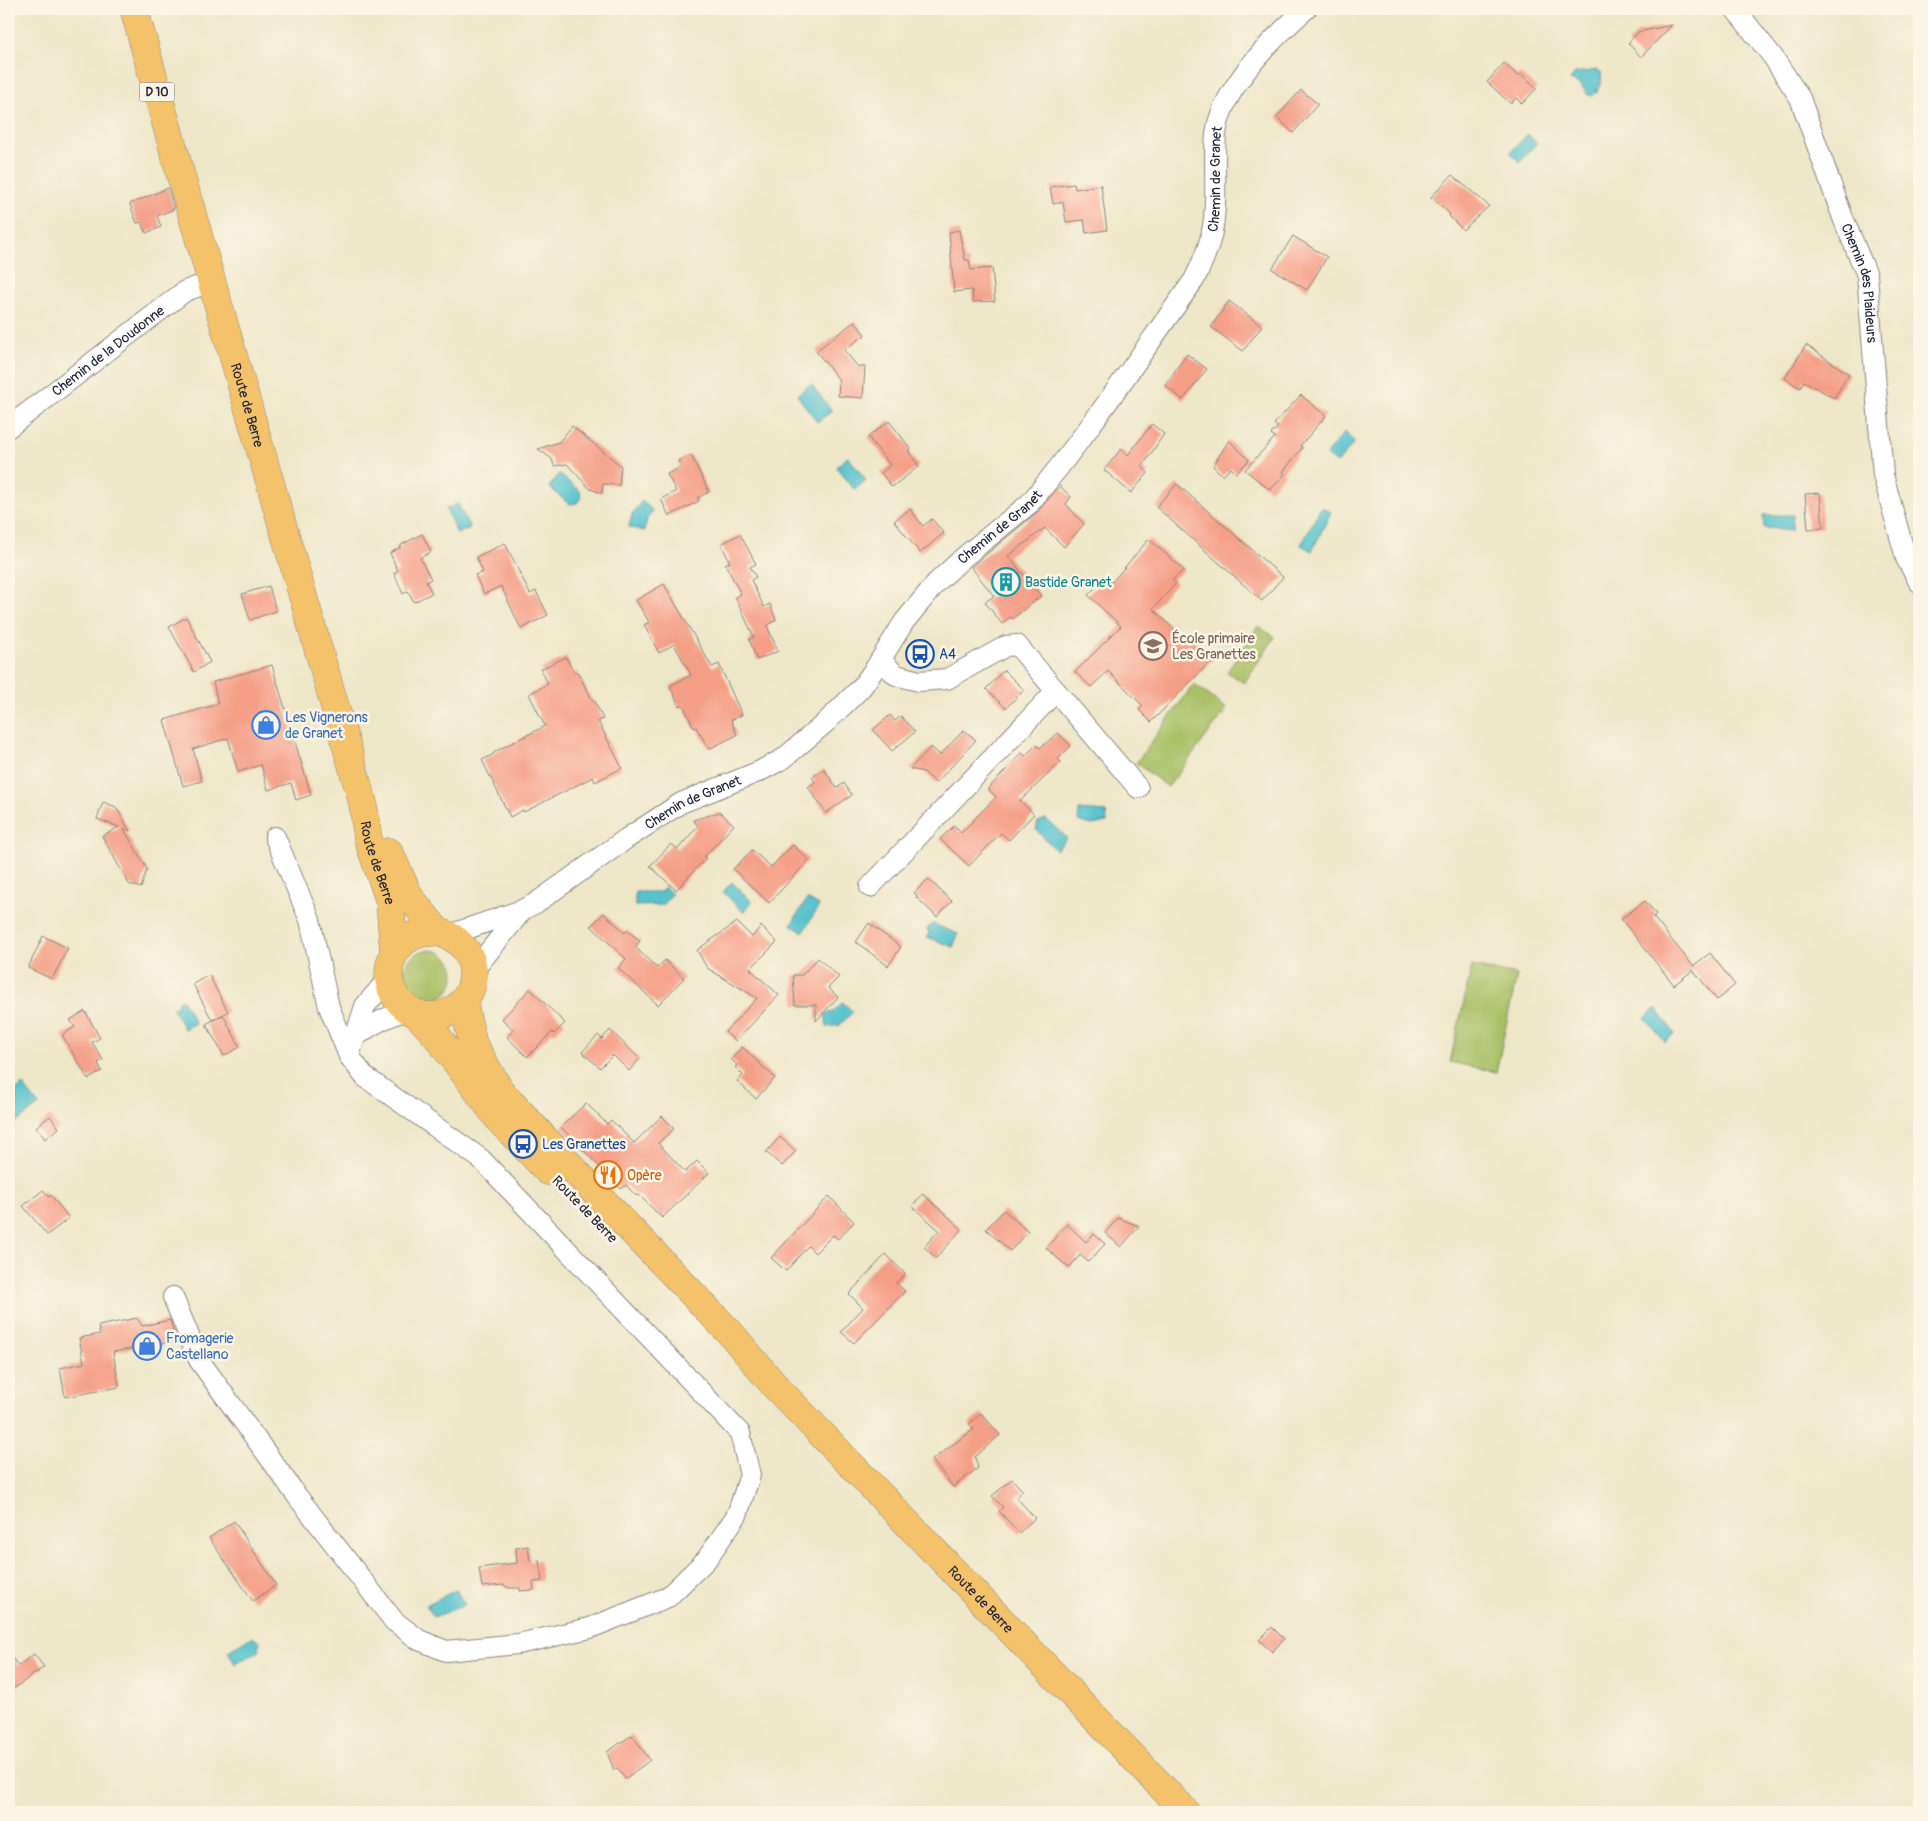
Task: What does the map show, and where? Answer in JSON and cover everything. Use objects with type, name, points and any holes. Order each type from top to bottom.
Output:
[{"type":"main road","name":"Route de Berre","points":[[134,9],[211,282],[363,803],[368,838],[390,902],[394,952]]},
{"type":"main road","name":"Route de Berre","points":[[363,803],[379,827],[409,896],[443,934]]},
{"type":"main road","points":[[425,932],[443,934],[458,942],[466,950],[471,960],[473,982],[464,1001],[456,1009],[437,1016],[412,1012],[395,997],[388,979],[389,965],[394,952],[402,942],[413,935],[425,932]]},
{"type":"main road","name":"Route de Berre","points":[[464,1001],[473,1044],[500,1091],[587,1185],[732,1335],[774,1385],[1186,1812]]},
{"type":"main road","name":"Route de Berre","points":[[412,1012],[436,1034],[501,1122],[671,1299],[721,1344],[774,1385]]},
{"type":"street","name":"Chemin de Granet","points":[[443,934],[522,910],[536,903],[626,839],[681,803],[758,772],[782,759],[824,724],[861,688],[904,622],[936,583],[965,556],[1030,504],[1079,442],[1194,280],[1207,254],[1213,225],[1216,133],[1224,106],[1245,74],[1280,32],[1306,9]]},
{"type":"street","name":"Chemin des Plaideurs","points":[[1735,9],[1773,57],[1800,98],[1843,218],[1866,275],[1883,475],[1906,558],[1919,582]]},
{"type":"street","name":"Chemin de la Doudonne","points":[[9,427],[185,291],[211,282]]},
{"type":"street","points":[[881,660],[896,675],[919,681],[947,679],[1006,646],[1017,645],[1138,788]]},
{"type":"street","points":[[870,888],[1056,691]]},
{"type":"street","points":[[173,1297],[199,1360],[285,1480],[394,1621],[419,1640],[446,1652],[518,1644],[590,1628],[668,1597],[706,1560],[737,1515],[750,1475],[740,1433],[481,1159],[365,1077],[352,1046],[329,1007],[310,920],[275,837]]},
{"type":"street","name":"Chemin de Granet","points":[[473,971],[522,910]]},
{"type":"street","points":[[352,1046],[365,1006],[388,979]]},
{"type":"street","points":[[352,1046],[382,1018],[412,1012]]},
{"type":"green space","points":[[1258,626],[1275,637],[1244,683],[1227,672]]},
{"type":"green space","points":[[1194,684],[1227,709],[1168,787],[1136,763]]},
{"type":"green space","points":[[429,950],[439,952],[447,957],[452,965],[454,975],[452,985],[447,993],[439,998],[429,1000],[419,998],[411,993],[406,985],[404,975],[406,965],[411,957],[419,952]]},
{"type":"green space","points":[[1472,966],[1517,975],[1496,1072],[1450,1062]]},
{"type":"water","points":[[1597,70],[1601,72],[1601,82],[1597,91],[1592,96],[1587,94],[1580,84],[1570,80],[1575,73]]},
{"type":"water","points":[[1528,134],[1537,143],[1520,162],[1510,153]]},
{"type":"water","points":[[811,384],[832,411],[817,422],[797,395]]},
{"type":"water","points":[[1345,432],[1355,442],[1337,463],[1326,454]]},
{"type":"water","points":[[848,457],[866,480],[855,490],[836,467]]},
{"type":"water","points":[[559,474],[580,491],[581,498],[577,503],[569,504],[549,487]]},
{"type":"water","points":[[642,501],[653,511],[647,519],[644,531],[629,527],[632,514]]},
{"type":"water","points":[[458,504],[470,528],[457,534],[446,509]]},
{"type":"water","points":[[1321,507],[1331,512],[1312,551],[1301,545]]},
{"type":"water","points":[[1763,515],[1793,515],[1792,530],[1764,528]]},
{"type":"water","points":[[1079,810],[1106,812],[1107,822],[1092,825],[1078,821]]},
{"type":"water","points":[[1046,819],[1067,838],[1056,850],[1036,830],[1038,822]]},
{"type":"water","points":[[732,882],[752,902],[743,912],[723,892]]},
{"type":"water","points":[[665,887],[672,894],[662,905],[635,906],[635,892],[661,892]]},
{"type":"water","points":[[807,899],[819,906],[803,932],[791,925]]},
{"type":"water","points":[[933,924],[958,934],[953,947],[927,937],[929,934],[927,929]]},
{"type":"water","points":[[182,999],[195,1023],[184,1029],[173,1008]]},
{"type":"water","points":[[843,1002],[853,1012],[840,1025],[827,1027],[825,1014],[833,1012]]},
{"type":"water","points":[[1656,1008],[1675,1034],[1665,1042],[1645,1018]]},
{"type":"water","points":[[23,1085],[39,1105],[9,1128],[9,1096]]},
{"type":"water","points":[[456,1590],[465,1605],[434,1617],[426,1605]]},
{"type":"water","points":[[252,1637],[260,1642],[258,1647],[260,1650],[235,1664],[228,1651]]},
{"type":"building","points":[[1672,25],[1641,57],[1628,43],[1638,32]]},
{"type":"building","points":[[1504,63],[1518,76],[1521,74],[1537,88],[1522,104],[1516,98],[1511,104],[1487,82]]},
{"type":"building","points":[[1301,90],[1318,104],[1293,133],[1277,117]]},
{"type":"building","points":[[1452,175],[1489,206],[1463,230],[1449,216],[1450,214],[1431,197]]},
{"type":"building","points":[[1074,184],[1075,189],[1101,185],[1107,230],[1086,233],[1084,220],[1066,222],[1063,202],[1053,204],[1050,187]]},
{"type":"building","points":[[168,188],[174,209],[157,216],[161,227],[146,233],[141,222],[137,223],[130,204]]},
{"type":"building","points":[[959,230],[965,260],[969,260],[971,270],[992,268],[995,301],[973,302],[972,290],[954,292],[949,232]]},
{"type":"building","points":[[1293,236],[1327,257],[1307,290],[1272,269]]},
{"type":"building","points":[[1229,301],[1262,326],[1243,351],[1211,327]]},
{"type":"building","points":[[855,321],[865,335],[844,350],[858,367],[865,367],[863,398],[838,396],[839,380],[816,351]]},
{"type":"building","points":[[1806,345],[1849,374],[1834,398],[1804,381],[1800,388],[1785,378]]},
{"type":"building","points":[[1187,354],[1207,369],[1183,400],[1165,385]]},
{"type":"building","points":[[1301,395],[1326,416],[1300,446],[1302,448],[1283,472],[1285,474],[1270,490],[1245,470],[1275,437],[1271,434],[1278,427],[1274,424]]},
{"type":"building","points":[[889,421],[911,449],[908,451],[919,466],[892,487],[881,473],[890,465],[868,437]]},
{"type":"building","points":[[1152,424],[1164,434],[1142,467],[1148,473],[1131,493],[1104,470],[1121,449],[1128,455]]},
{"type":"building","points":[[572,426],[621,466],[619,485],[603,484],[602,493],[590,489],[567,464],[554,466],[552,459],[538,449],[559,442]]},
{"type":"building","points":[[1229,440],[1249,460],[1236,473],[1231,468],[1223,476],[1213,466]]},
{"type":"building","points":[[691,455],[709,492],[697,498],[699,501],[669,516],[661,499],[676,491],[667,474],[681,467],[678,461]]},
{"type":"building","points":[[1177,484],[1283,577],[1262,601],[1156,507]]},
{"type":"building","points":[[1060,486],[1071,497],[1066,504],[1084,524],[1064,547],[1045,528],[1008,556],[1041,596],[1012,619],[1010,617],[1002,624],[985,602],[994,596],[971,567],[1036,513]]},
{"type":"building","points":[[1820,493],[1823,528],[1808,529],[1805,494]]},
{"type":"building","points":[[910,509],[923,526],[932,519],[944,533],[920,553],[894,521]]},
{"type":"building","points":[[422,534],[431,552],[420,558],[431,579],[426,582],[432,593],[414,602],[408,591],[403,594],[394,573],[398,571],[390,553]]},
{"type":"building","points":[[740,534],[756,564],[750,567],[756,577],[751,580],[764,607],[770,604],[776,620],[767,626],[778,651],[757,660],[749,639],[754,637],[735,597],[741,594],[725,564],[730,562],[721,544]]},
{"type":"building","points":[[1149,539],[1184,570],[1172,580],[1176,583],[1153,609],[1188,643],[1192,638],[1214,658],[1151,722],[1139,710],[1143,706],[1108,671],[1091,687],[1075,672],[1121,626],[1088,595],[1106,577],[1112,582]]},
{"type":"building","points":[[505,543],[530,594],[536,591],[548,615],[521,629],[501,586],[484,594],[475,575],[483,572],[476,557]]},
{"type":"building","points":[[664,584],[712,667],[719,664],[742,715],[731,720],[737,735],[709,749],[696,727],[694,728],[683,705],[679,706],[670,686],[691,675],[674,644],[659,653],[644,625],[649,622],[636,600]]},
{"type":"building","points":[[269,586],[276,611],[250,620],[242,594]]},
{"type":"building","points":[[186,617],[210,662],[194,672],[169,627]]},
{"type":"building","points":[[566,657],[574,673],[577,671],[594,700],[603,719],[598,721],[622,768],[595,782],[593,777],[524,812],[523,810],[510,817],[482,760],[545,726],[529,694],[548,684],[541,669]]},
{"type":"building","points":[[272,665],[311,795],[296,800],[291,783],[268,790],[261,765],[238,772],[228,738],[193,749],[202,781],[183,786],[164,720],[218,704],[213,682]]},
{"type":"building","points":[[1004,670],[1024,690],[1006,708],[986,689]]},
{"type":"building","points":[[890,715],[895,721],[901,716],[915,732],[892,751],[873,730]]},
{"type":"building","points":[[964,730],[976,740],[936,783],[924,772],[910,769],[931,747],[940,755]]},
{"type":"building","points":[[1058,733],[1071,746],[1058,759],[1061,762],[1020,801],[1034,814],[1009,840],[1001,833],[969,866],[940,839],[954,826],[961,833],[996,797],[988,789],[1022,753],[1025,756],[1036,745],[1040,748]]},
{"type":"building","points":[[824,769],[837,788],[844,783],[852,795],[826,813],[808,787],[815,782],[812,777]]},
{"type":"building","points":[[103,802],[116,807],[130,831],[124,829],[147,869],[141,888],[129,884],[102,836],[119,827],[97,819]]},
{"type":"building","points":[[720,812],[734,825],[676,890],[650,866],[671,844],[678,849],[698,826],[693,820]]},
{"type":"building","points":[[793,845],[809,860],[769,903],[733,869],[752,850],[771,867]]},
{"type":"building","points":[[928,879],[952,901],[937,917],[914,893]]},
{"type":"building","points":[[1645,901],[1656,914],[1653,917],[1693,966],[1710,953],[1735,985],[1717,1000],[1693,970],[1674,985],[1621,919]]},
{"type":"building","points":[[604,913],[625,933],[627,930],[640,941],[635,947],[657,968],[665,960],[684,978],[658,1005],[618,968],[626,959],[591,926]]},
{"type":"building","points":[[737,922],[752,937],[761,926],[777,942],[750,969],[779,995],[736,1041],[725,1032],[757,998],[707,968],[697,950]]},
{"type":"building","points":[[869,923],[901,947],[888,966],[856,942]]},
{"type":"building","points":[[43,936],[68,948],[52,979],[28,968]]},
{"type":"building","points":[[818,958],[839,977],[828,988],[838,997],[816,1021],[816,1005],[795,1005],[793,975],[802,975]]},
{"type":"building","points":[[209,975],[228,1012],[212,1020],[193,984]]},
{"type":"building","points":[[530,989],[565,1023],[554,1034],[552,1032],[527,1057],[507,1037],[514,1030],[502,1019]]},
{"type":"building","points":[[85,1011],[100,1038],[92,1042],[103,1060],[98,1063],[102,1071],[88,1079],[62,1035],[75,1027],[70,1020]]},
{"type":"building","points":[[223,1015],[240,1047],[224,1056],[206,1024]]},
{"type":"building","points":[[610,1030],[640,1059],[629,1071],[613,1055],[600,1068],[582,1052],[598,1035],[602,1039]]},
{"type":"building","points":[[742,1047],[775,1078],[756,1099],[737,1081],[743,1075],[735,1067],[737,1065],[731,1059]]},
{"type":"building","points":[[586,1103],[607,1124],[611,1120],[634,1143],[662,1116],[674,1129],[658,1143],[685,1172],[697,1161],[709,1173],[662,1218],[626,1185],[621,1189],[561,1127]]},
{"type":"building","points":[[50,1116],[59,1128],[45,1139],[36,1127]]},
{"type":"building","points":[[780,1137],[796,1151],[782,1166],[766,1152]]},
{"type":"building","points":[[43,1190],[49,1197],[51,1195],[69,1218],[47,1235],[23,1206]]},
{"type":"building","points":[[923,1194],[962,1229],[936,1258],[924,1247],[939,1230],[912,1206]]},
{"type":"building","points":[[829,1196],[854,1222],[838,1239],[833,1235],[815,1253],[808,1246],[786,1271],[771,1258]]},
{"type":"building","points":[[1004,1210],[1028,1232],[1010,1251],[986,1229]]},
{"type":"building","points":[[1118,1218],[1139,1226],[1121,1247],[1105,1233]]},
{"type":"building","points":[[1067,1224],[1086,1242],[1094,1234],[1105,1244],[1088,1262],[1080,1255],[1069,1268],[1046,1248]]},
{"type":"building","points":[[886,1254],[905,1274],[896,1283],[905,1291],[854,1343],[841,1332],[863,1308],[849,1294]]},
{"type":"building","points":[[137,1318],[142,1326],[170,1320],[176,1341],[113,1352],[119,1387],[65,1397],[60,1368],[84,1363],[79,1338],[100,1334],[98,1326]]},
{"type":"building","points":[[981,1413],[1000,1435],[975,1457],[978,1468],[953,1487],[932,1460],[974,1429],[969,1424]]},
{"type":"building","points":[[1012,1479],[1023,1491],[1016,1497],[1035,1518],[1019,1533],[999,1511],[1003,1507],[992,1496]]},
{"type":"building","points":[[234,1521],[276,1585],[253,1601],[209,1538]]},
{"type":"building","points":[[528,1546],[530,1561],[539,1560],[542,1581],[533,1582],[534,1590],[520,1591],[520,1588],[509,1588],[503,1585],[482,1587],[479,1568],[517,1563],[516,1548]]},
{"type":"building","points":[[1272,1627],[1284,1639],[1272,1652],[1259,1640]]},
{"type":"building","points":[[9,1653],[18,1666],[34,1654],[44,1667],[9,1692]]},
{"type":"building","points":[[632,1735],[650,1760],[625,1779],[617,1768],[614,1770],[607,1752]]},
{"type":"place","name":"Bastide Granet","points":[[1006,582]]},
{"type":"place","name":"École primaire Les Granettes","points":[[1153,646]]},
{"type":"place","name":"A4","points":[[920,654]]},
{"type":"place","name":"Les Vignerons de Granet","points":[[266,725]]},
{"type":"place","name":"Les Granettes","points":[[523,1144]]},
{"type":"place","name":"Opère","points":[[608,1175]]},
{"type":"place","name":"Fromagerie Castellano","points":[[147,1346]]}]
